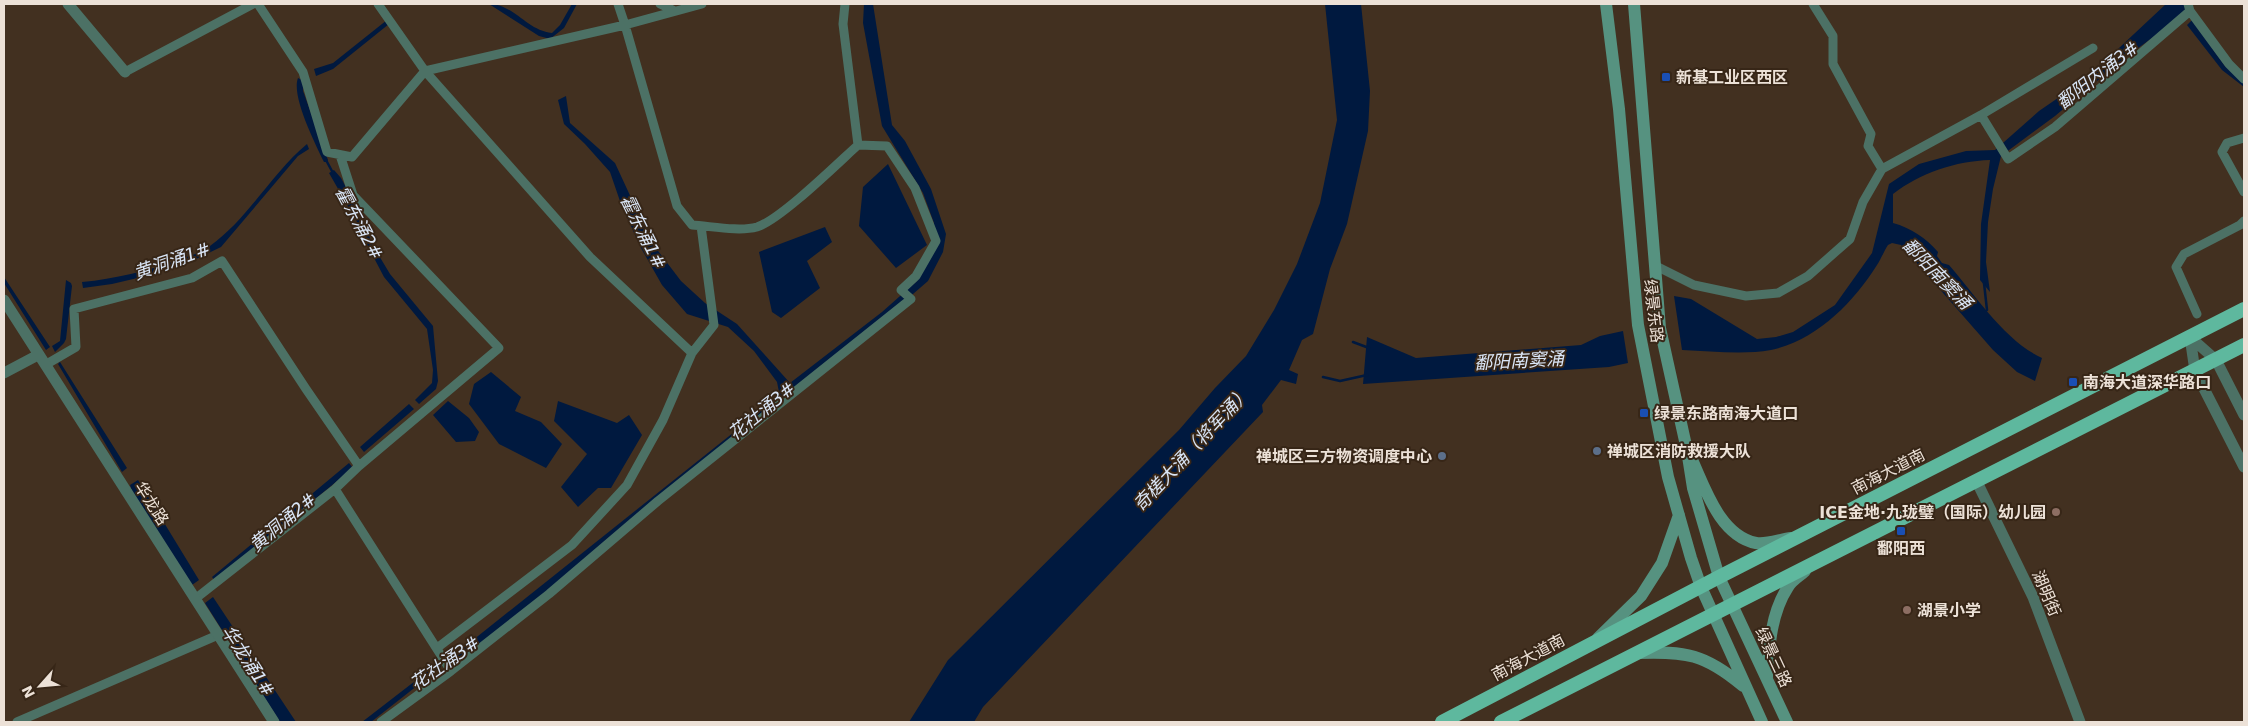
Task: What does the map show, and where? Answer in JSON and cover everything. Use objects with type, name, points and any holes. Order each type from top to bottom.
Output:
[{"type":"highway","name":"南海大道南","points":[[1442,722],[1796,537],[2244,309]]},
{"type":"highway","points":[[1501,722],[2244,345]]},
{"type":"main road","name":"绿景东路","points":[[1606,4],[1619,109],[1638,325],[1668,477],[1701,586],[1713,615]]},
{"type":"main road","name":"绿景东路","points":[[1634,4],[1660,328],[1687,450],[1693,488],[1719,577],[1733,605]]},
{"type":"main road","points":[[1687,450],[1713,504],[1733,532],[1757,543],[1796,537]]},
{"type":"main road","points":[[1595,642],[1641,596],[1662,562],[1679,515]]},
{"type":"main road","points":[[1766,680],[1770,637],[1779,606],[1789,585],[1815,562]]},
{"type":"main road","name":"绿景三路","points":[[1733,605],[1787,722]]},
{"type":"main road","points":[[1713,615],[1762,722]]},
{"type":"main road","points":[[1637,653],[1673,652],[1698,657],[1723,669],[1747,690]]},
{"type":"street","points":[[68,4],[125,72],[253,4]]},
{"type":"street","points":[[258,4],[303,72],[327,152],[352,157],[425,71],[625,25],[702,4]]},
{"type":"street","points":[[378,4],[425,71],[590,257],[692,353]]},
{"type":"street","points":[[381,722],[448,665],[549,594],[658,502],[858,343],[907,295],[901,290],[916,276],[936,241],[915,188],[887,146],[858,145],[782,212],[757,227],[692,225],[677,206],[618,4]]},
{"type":"street","points":[[660,4],[675,11]]},
{"type":"street","points":[[845,4],[843,24],[858,145]]},
{"type":"street","points":[[1813,4],[1833,36],[1833,64],[1871,134],[1868,146],[1882,169]]},
{"type":"street","points":[[1981,115],[2008,159],[2055,127],[2189,7],[2229,64],[2244,79]]},
{"type":"street","points":[[1656,266],[1694,285],[1746,296],[1778,293],[1808,276],[1850,239],[1863,202],[1882,169],[1981,115],[2093,48]]},
{"type":"street","points":[[2244,138],[2227,143],[2222,152],[2244,192]]},
{"type":"street","points":[[196,599],[335,489],[499,348],[353,195],[340,155]]},
{"type":"street","points":[[2196,314],[2176,267],[2184,254],[2240,225],[2244,221]]},
{"type":"street","points":[[436,648],[572,545],[627,485],[663,420],[692,353],[714,325],[701,226]]},
{"type":"street","points":[[4,372],[76,347],[74,309],[192,278],[222,261],[306,389],[360,466]]},
{"type":"street","name":"华龙路","points":[[4,300],[274,722]]},
{"type":"street","points":[[2190,337],[2216,360],[2243,411]]},
{"type":"street","points":[[2190,337],[2195,371],[2244,467]]},
{"type":"street","name":"湖明街","points":[[1976,480],[2033,597],[2080,722]]},
{"type":"street","points":[[335,489],[448,665]]},
{"type":"street","points":[[17,722],[218,635]]},
{"type":"water","points":[[489,4],[506,8],[535,28],[552,33],[560,25],[572,4],[577,4],[564,28],[550,39],[539,36]]},
{"type":"water","points":[[864,4],[873,4],[892,125],[905,141],[931,189],[946,234],[943,252],[928,281],[852,347],[459,662],[454,664],[453,656],[773,401],[779,392],[777,382],[754,351],[728,327],[687,314],[662,285],[641,248],[621,204],[610,172],[564,124],[558,100],[566,96],[570,123],[615,163],[652,243],[681,281],[705,303],[737,324],[790,383],[882,312],[917,281],[935,250],[934,223],[923,193],[882,126],[863,23]]},
{"type":"water","name":"奇槎大涌（将军涌）","points":[[1325,4],[1361,4],[1370,91],[1368,131],[1347,224],[1330,269],[1313,334],[1302,340],[1289,370],[1298,374],[1296,384],[1281,380],[1262,405],[1263,412],[983,707],[974,722],[909,722],[948,660],[1179,430],[1215,388],[1246,356],[1274,310],[1297,264],[1320,203],[1337,120]]},
{"type":"water","name":"鄱阳内涌3#","points":[[2166,4],[2185,4],[2187,9],[2173,23],[2127,56],[2055,116],[2001,156],[1988,222],[1986,262],[1990,292],[1980,280],[1981,224],[1990,160],[1964,163],[1927,174],[1893,194],[1893,223],[1918,234],[1928,242],[1938,252],[1937,256],[1942,263],[1949,265],[2003,329],[2028,350],[2042,358],[2035,381],[2017,372],[1993,350],[1901,245],[1892,243],[1888,245],[1867,279],[1845,306],[1818,329],[1804,338],[1771,350],[1727,352],[1682,350],[1674,296],[1691,299],[1757,339],[1776,337],[1793,332],[1835,305],[1872,253],[1889,184],[1919,164],[1966,151],[1995,150],[2039,111],[2087,78]]},
{"type":"water","points":[[387,20],[389,24],[333,69],[316,76],[314,69],[333,63]]},
{"type":"water","points":[[2192,20],[2225,66],[2244,79],[2244,87],[2222,70],[2187,25]]},
{"type":"water","points":[[298,78],[304,81],[303,91],[328,160],[327,162],[324,162],[301,107],[298,96]]},
{"type":"water","points":[[307,144],[309,149],[298,156],[221,247],[190,262],[146,276],[83,288],[82,282],[119,277],[143,271],[191,256],[206,248],[224,235],[236,223],[282,169]]},
{"type":"water","points":[[888,164],[927,245],[896,268],[859,226],[863,187]]},
{"type":"water","points":[[334,170],[341,178],[364,221],[372,244],[390,274],[433,326],[438,381],[436,389],[419,404],[415,400],[432,383],[433,370],[427,329],[384,277],[357,222],[329,173]]},
{"type":"water","points":[[825,227],[832,242],[807,261],[820,288],[781,318],[772,312],[759,252]]},
{"type":"water","points":[[4,277],[50,347],[46,350],[4,283]]},
{"type":"water","points":[[66,280],[72,286],[66,339],[55,352],[52,346],[60,341]]},
{"type":"water","points":[[1623,331],[1628,363],[1609,367],[1363,384],[1367,337],[1416,358],[1581,345],[1600,336]]},
{"type":"water","points":[[60,362],[127,468],[122,472],[58,364]]},
{"type":"water","points":[[491,372],[521,397],[515,411],[541,422],[562,444],[546,468],[499,444],[469,404],[474,384]]},
{"type":"water","points":[[448,401],[469,418],[479,432],[475,441],[456,442],[433,415]]},
{"type":"water","points":[[558,401],[617,423],[629,415],[642,435],[611,488],[598,488],[578,507],[561,487],[587,454],[554,421]]},
{"type":"water","points":[[409,404],[414,409],[364,452],[360,447]]},
{"type":"water","name":"黄洞涌2#","points":[[349,463],[353,468],[215,581],[212,577]]},
{"type":"water","points":[[138,480],[199,580],[192,585],[132,491],[130,485]]},
{"type":"water","name":"华龙涌1#","points":[[213,597],[296,722],[280,722],[205,603]]},
{"type":"water","points":[[441,661],[441,667],[371,722],[362,722]]},
{"type":"waterway","name":"霍东涌2#","points":[[326,160],[333,173]]},
{"type":"waterway","points":[[1984,283],[1987,310]]},
{"type":"waterway","name":"鄱阳南窦涌","points":[[1353,342],[1369,348]]},
{"type":"waterway","name":"鄱阳南窦涌","points":[[1323,377],[1340,381],[1367,375]]},
{"type":"place","name":"新基工业区西区","points":[[1666,77]]},
{"type":"place","name":"南海大道深华路口","points":[[2073,382]]},
{"type":"place","name":"绿景东路南海大道口","points":[[1644,413]]},
{"type":"place","name":"禅城区消防救援大队","points":[[1597,451]]},
{"type":"place","name":"禅城区三方物资调度中心","points":[[1442,456]]},
{"type":"place","name":"ICE金地·九珑璧（国际）幼儿园","points":[[2056,512]]},
{"type":"place","name":"鄱阳西","points":[[1901,531]]},
{"type":"place","name":"湖景小学","points":[[1907,610]]},
{"type":"water label","name":"霍东涌1#","points":[[643,232]]},
{"type":"water label","name":"黄洞涌1#","points":[[172,261]]},
{"type":"water label","name":"花社涌3#","points":[[762,411]]},
{"type":"water label","name":"花社涌3#","points":[[445,663]]}]
